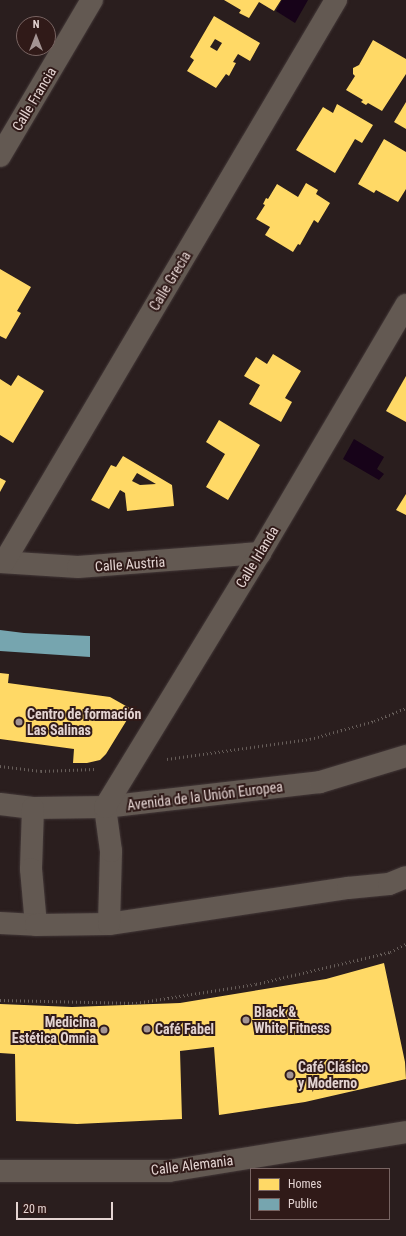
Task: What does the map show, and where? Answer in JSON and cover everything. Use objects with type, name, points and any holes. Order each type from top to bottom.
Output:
[{"type":"street","name":"Calle Francia","points":[[0,156],[92,0]]},
{"type":"street","name":"Calle Grecia","points":[[2,562],[336,0]]},
{"type":"street","name":"Calle Irlanda","points":[[105,807],[260,553],[406,305]]},
{"type":"street","name":"Calle Austria","points":[[2,562],[78,567],[260,553]]},
{"type":"street","name":"Avenida de la Unión Europea","points":[[0,804],[33,808],[105,807],[320,782],[406,756]]},
{"type":"street","points":[[105,807],[110,851],[109,924]]},
{"type":"street","points":[[33,808],[31,869],[36,925]]},
{"type":"street","points":[[0,924],[109,924],[340,889],[389,884],[406,877]]},
{"type":"street","name":"Calle Alemania","points":[[0,1171],[169,1171],[406,1132]]},
{"type":"path","points":[[0,766],[41,771],[89,770],[130,765],[310,739],[374,721],[406,708]]},
{"type":"path","points":[[0,1000],[136,1003],[159,1000],[256,984],[390,952],[406,944]]},
{"type":"shaded area","points":[[282,0],[308,0],[295,23],[276,11]]},
{"type":"shaded area","points":[[354,439],[384,457],[377,469],[384,474],[379,480],[343,459]]},
{"type":"building: Homes","points":[[224,0],[281,0],[274,11],[259,2],[249,18],[239,13],[241,10]]},
{"type":"building: Homes","points":[[214,16],[260,43],[250,61],[238,54],[233,62],[236,63],[229,76],[226,74],[216,88],[187,71],[194,60],[190,57]],"holes":[[[215,39],[222,43],[217,51],[210,47]]]},
{"type":"building: Homes","points":[[373,40],[406,59],[406,74],[382,111],[368,103],[366,105],[361,102],[363,100],[346,90],[355,76],[353,74],[353,68],[359,65]]},
{"type":"building: Homes","points":[[406,102],[406,129],[394,122]]},
{"type":"building: Homes","points":[[337,104],[373,125],[362,143],[355,139],[335,173],[296,150],[323,107],[333,113]]},
{"type":"building: Homes","points":[[384,139],[406,152],[406,189],[398,202],[376,190],[374,193],[358,184]]},
{"type":"building: Homes","points":[[306,183],[318,190],[316,194],[330,203],[318,223],[314,220],[300,245],[298,244],[293,252],[265,235],[270,227],[256,219],[265,205],[263,204],[266,198],[268,199],[277,184],[298,197]]},
{"type":"building: Homes","points":[[0,269],[31,287],[17,311],[21,313],[6,339],[0,336]]},
{"type":"building: Homes","points":[[273,354],[301,371],[285,398],[292,402],[281,422],[249,404],[260,385],[244,376],[256,357],[267,364]]},
{"type":"building: Homes","points":[[18,375],[44,391],[13,443],[0,435],[0,379],[11,386]]},
{"type":"building: Homes","points":[[406,376],[406,422],[386,411]]},
{"type":"building: Homes","points":[[219,420],[260,445],[228,500],[206,487],[225,454],[206,442]]},
{"type":"building: Homes","points":[[123,456],[172,485],[174,506],[127,511],[125,493],[120,490],[109,509],[91,500],[111,465],[116,467]],"holes":[[[137,473],[156,484],[140,485],[132,481]]]},
{"type":"building: Homes","points":[[0,478],[6,481],[0,492]]},
{"type":"building: Homes","points":[[406,494],[406,515],[396,510]]},
{"type":"building: Homes","points":[[0,673],[9,674],[8,683],[110,697],[133,710],[106,754],[100,760],[87,763],[73,763],[74,749],[0,739]]},
{"type":"building: Homes","points":[[384,963],[405,1062],[406,1079],[305,1102],[219,1115],[214,1047],[180,1051],[182,1119],[77,1124],[16,1121],[15,1054],[0,1053],[0,1004],[72,1007],[180,1003],[326,979]]},
{"type":"building: Public","points":[[0,630],[24,633],[90,636],[90,657],[0,651]]},
{"type":"place","name":"Centro de formación Las Salinas","points":[[19,722]]},
{"type":"place","name":"Black & White Fitness","points":[[246,1020]]},
{"type":"place","name":"Café Fabel","points":[[147,1029]]},
{"type":"place","name":"Medicina Estética Omnia","points":[[104,1030]]},
{"type":"place","name":"Café Clásico y Moderno","points":[[290,1075]]}]
